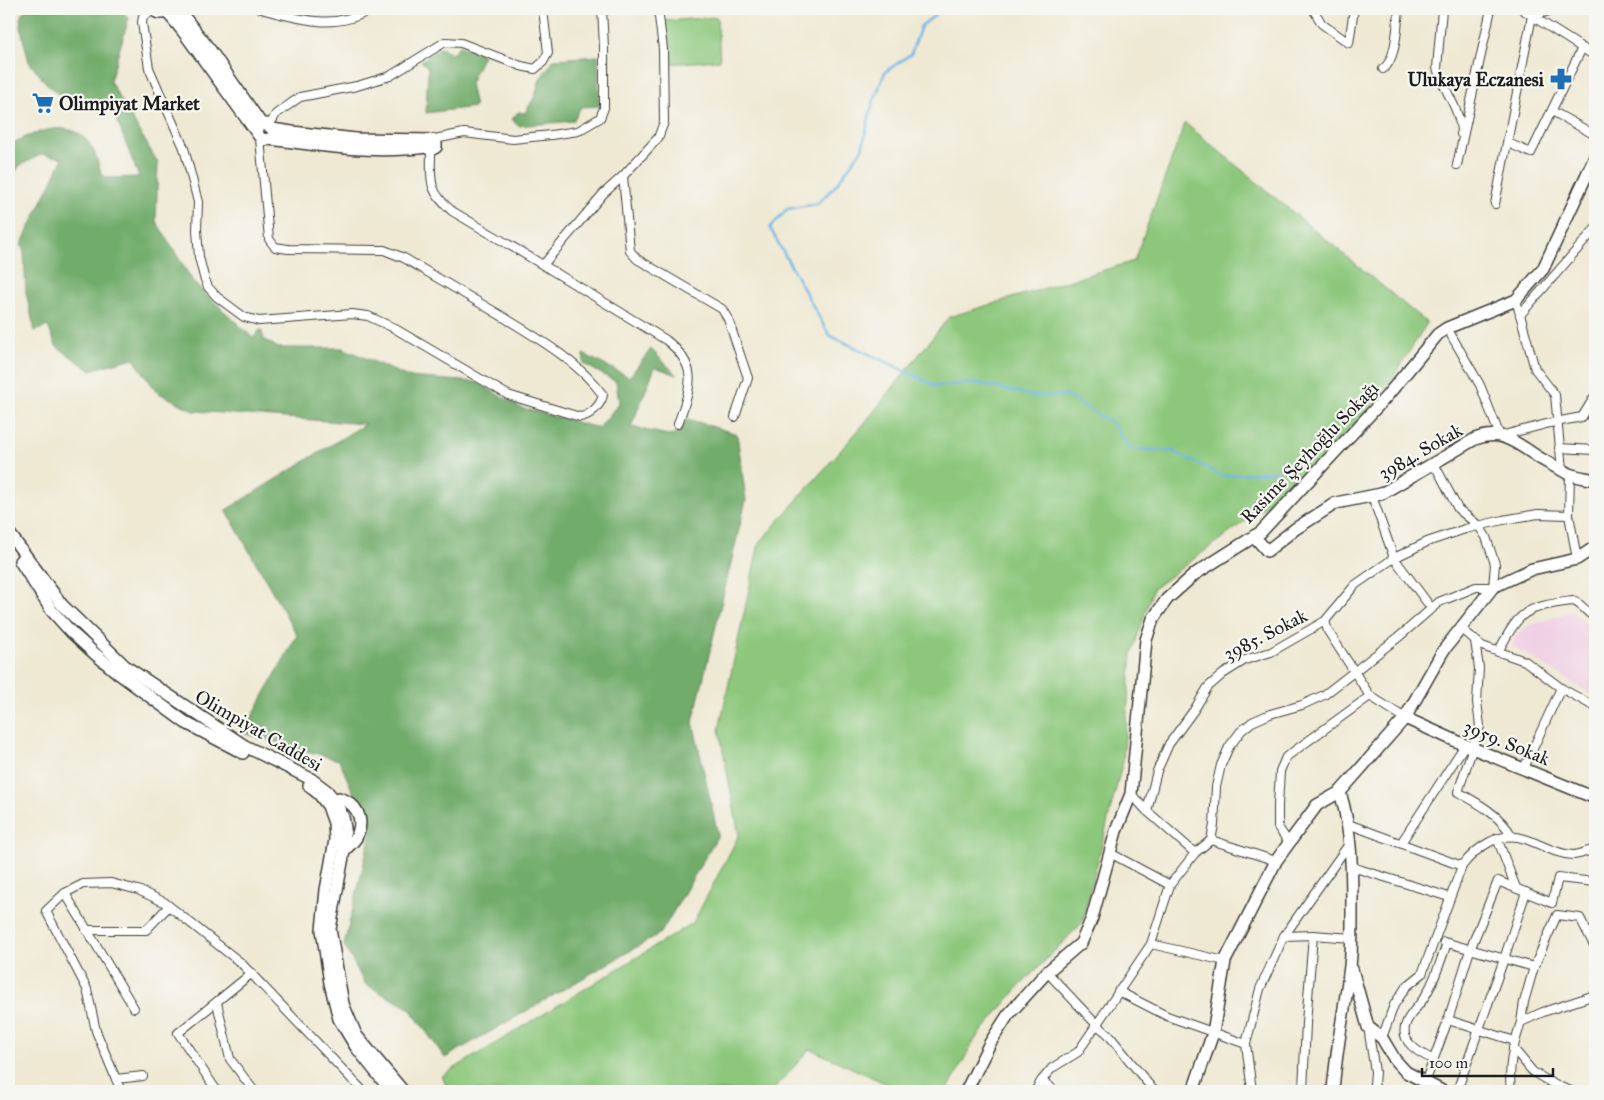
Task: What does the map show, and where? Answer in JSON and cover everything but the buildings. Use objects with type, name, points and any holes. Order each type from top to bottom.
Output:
[{"type":"street","points":[[543,9],[548,53],[543,62],[535,69],[520,66],[461,43],[445,42],[430,50],[414,63],[390,76],[357,86],[300,96],[276,114],[265,132],[269,239],[275,246],[288,249],[384,250],[404,258],[541,340],[572,363],[603,395],[603,399],[587,416],[580,417],[508,395],[392,327],[368,316],[352,314],[260,321],[244,317],[217,297],[208,287],[199,257],[197,230],[198,202],[184,148],[149,68],[142,23],[143,16],[153,9],[160,13],[172,10],[182,30],[265,132],[350,149],[413,149],[429,146],[464,133],[513,139],[578,131],[600,118],[604,108],[602,9]]},
{"type":"street","points":[[261,9],[294,18],[327,23],[348,20],[371,9]]},
{"type":"street","points":[[543,265],[597,201],[658,138],[664,122],[663,49],[658,9]]},
{"type":"street","points":[[1313,9],[1322,24],[1349,43],[1354,9]]},
{"type":"street","points":[[1383,69],[1388,65],[1392,57],[1399,9]]},
{"type":"street","points":[[1442,9],[1437,68],[1439,77],[1453,102],[1459,118],[1462,143]]},
{"type":"street","points":[[1457,166],[1491,9]]},
{"type":"street","points":[[1522,9],[1595,56]]},
{"type":"street","points":[[1532,16],[1556,9]]},
{"type":"street","points":[[1495,204],[1532,16]]},
{"type":"street","points":[[1508,143],[1531,153],[1582,48]]},
{"type":"street","points":[[1552,111],[1595,135]]},
{"type":"street","points":[[429,146],[431,183],[440,202],[666,340],[680,351],[688,364],[690,377],[688,393],[678,424]]},
{"type":"street","name":"Rasime Şeyhoğlu Sokağı","points":[[966,1091],[990,1043],[1008,1015],[1047,972],[1081,943],[1092,918],[1110,853],[1131,794],[1146,640],[1153,619],[1167,598],[1195,574],[1261,532],[1386,397],[1438,334],[1446,328],[1516,300],[1543,269],[1595,157]]},
{"type":"street","points":[[623,176],[630,251],[637,259],[722,310],[728,319],[748,378],[735,417]]},
{"type":"street","points":[[1520,315],[1595,229]]},
{"type":"street","points":[[1516,300],[1535,369],[1555,395],[1559,448],[1566,472],[1569,515],[1577,559]]},
{"type":"street","points":[[1446,328],[1480,385],[1500,436]]},
{"type":"street","points":[[1500,436],[1582,417],[1595,396]]},
{"type":"street","name":"3984. Sokak","points":[[1254,536],[1266,551],[1294,529],[1336,504],[1381,494],[1476,440],[1487,435],[1500,436]]},
{"type":"street","points":[[1500,436],[1518,442],[1536,456],[1566,472],[1595,480]]},
{"type":"street","points":[[1559,448],[1595,450]]},
{"type":"street","points":[[1193,1091],[1214,1033],[1225,961],[1276,861],[1317,805],[1340,792],[1405,718],[1443,651],[1493,587],[1495,564],[1486,537],[1479,526],[1458,509],[1437,469],[1430,466]]},
{"type":"street","points":[[1372,496],[1394,558],[1432,609]]},
{"type":"street","name":"3985. Sokak","points":[[1147,811],[1157,771],[1169,744],[1208,687],[1222,674],[1245,660],[1271,652],[1325,621],[1355,585],[1394,558],[1427,542],[1479,526],[1538,514],[1569,515]]},
{"type":"street","name":"Olimpiyat Caddesi","points":[[9,533],[62,606],[125,666],[245,746],[311,779],[327,791],[335,801],[344,822],[344,851],[330,929],[344,1004],[356,1035],[403,1091]]},
{"type":"street","name":"Olimpiyat Caddesi","points":[[9,546],[52,611],[72,633],[118,673],[186,723],[305,783],[319,794],[328,806],[334,823],[335,840],[326,890],[322,930],[330,983],[339,1020],[356,1047],[391,1091]]},
{"type":"street","points":[[1035,1091],[1052,1068],[1078,1052],[1097,1025],[1151,944],[1170,885],[1195,853],[1211,840],[1214,825],[1216,787],[1221,765],[1229,747],[1241,731],[1252,722],[1270,714],[1302,705],[1324,695],[1400,636],[1439,602],[1476,587],[1493,587],[1532,569],[1577,559],[1595,547]]},
{"type":"street","points":[[1498,652],[1523,615],[1534,609],[1573,601],[1580,603],[1595,617]]},
{"type":"street","points":[[1325,621],[1328,631],[1370,696],[1405,718]]},
{"type":"street","points":[[1461,628],[1482,646],[1525,661],[1561,688],[1595,707]]},
{"type":"street","points":[[1400,843],[1469,746],[1480,726],[1477,702],[1479,668],[1475,641]]},
{"type":"street","points":[[1524,768],[1561,688]]},
{"type":"street","points":[[1289,843],[1278,827],[1280,771],[1286,757],[1370,696]]},
{"type":"street","name":"3959. Sokak","points":[[1405,718],[1595,798]]},
{"type":"street","points":[[1469,746],[1458,792],[1478,804],[1505,825],[1512,836]]},
{"type":"street","points":[[1333,1091],[1352,938],[1352,867],[1348,824],[1340,792]]},
{"type":"street","points":[[1131,794],[1147,811],[1195,853]]},
{"type":"street","points":[[334,823],[332,810],[335,801]]},
{"type":"street","points":[[1348,824],[1462,866]]},
{"type":"street","points":[[1382,1038],[1394,1005],[1406,987],[1422,974],[1449,897],[1462,866],[1471,854],[1496,838],[1512,836],[1552,851],[1575,855],[1587,850],[1595,850]]},
{"type":"street","points":[[1496,838],[1516,888]]},
{"type":"street","points":[[1211,840],[1276,861]]},
{"type":"street","points":[[1252,1091],[1246,1044],[1260,989],[1284,936],[1349,844]]},
{"type":"street","points":[[1110,853],[1170,885]]},
{"type":"street","points":[[1352,867],[1449,897]]},
{"type":"street","points":[[1511,1091],[1509,1073],[1524,1002],[1534,967],[1557,916],[1552,903],[1558,878],[1595,882]]},
{"type":"street","points":[[1425,1083],[1448,1020],[1470,950],[1498,881],[1552,903]]},
{"type":"street","points":[[121,1091],[96,1031],[87,989],[46,912],[65,893],[83,884],[111,883],[138,890],[169,906],[242,963],[363,1091]]},
{"type":"street","points":[[1457,1091],[1526,892]]},
{"type":"street","points":[[65,893],[134,1008]]},
{"type":"street","points":[[86,930],[146,930],[169,906]]},
{"type":"street","points":[[1557,916],[1580,918],[1595,947]]},
{"type":"street","points":[[1284,936],[1313,935],[1352,938]]},
{"type":"street","points":[[1303,1091],[1313,935]]},
{"type":"street","points":[[1435,938],[1470,950],[1534,967]]},
{"type":"street","points":[[1434,1060],[1418,1052],[1408,1044],[1405,1032],[1406,1021],[1425,997],[1433,982],[1447,943]]},
{"type":"street","points":[[1151,944],[1225,961]]},
{"type":"street","points":[[1350,964],[1368,1027],[1375,1072],[1374,1084],[1377,1091]]},
{"type":"street","points":[[1047,972],[1097,1025],[1108,1034],[1154,1091]]},
{"type":"street","points":[[217,1091],[178,1034],[252,973]]},
{"type":"street","points":[[1118,991],[1167,1016],[1246,1044]]},
{"type":"street","points":[[1521,1022],[1543,1012],[1595,995]]},
{"type":"street","points":[[216,1003],[230,1059],[254,1091]]},
{"type":"street","points":[[1448,1020],[1514,1044],[1533,1072],[1555,1085],[1571,1091]]},
{"type":"street","points":[[1368,1027],[1382,1038],[1395,1060],[1406,1072],[1442,1091]]},
{"type":"street","points":[[116,1079],[143,1076]]},
{"type":"street","points":[[1042,1080],[1055,1091]]},
{"type":"shaded area","points":[[1572,611],[1595,631],[1595,697],[1513,646],[1514,638],[1528,626]]},
{"type":"green space","points":[[26,9],[120,9],[129,18],[110,81],[158,163],[156,221],[194,283],[253,338],[261,329],[264,339],[278,348],[343,348],[408,377],[476,382],[521,408],[599,428],[619,403],[616,382],[584,364],[583,354],[629,377],[651,349],[677,375],[655,367],[631,427],[673,436],[688,419],[737,434],[746,500],[693,722],[718,835],[661,933],[445,1058],[410,1009],[365,984],[344,945],[371,833],[339,760],[243,733],[297,635],[226,510],[365,424],[194,411],[157,392],[133,358],[90,370],[56,346],[48,326],[35,331],[26,293],[24,252],[21,245],[63,158],[42,154],[19,166],[13,177],[11,192],[15,207],[9,213],[9,145],[40,132],[67,129],[78,133],[88,141],[101,174],[108,178],[139,177],[110,103],[100,111],[97,100],[58,94],[46,83],[29,62],[20,18]]},
{"type":"green space","points":[[717,17],[720,60],[667,64],[664,21]]},
{"type":"green space","points":[[460,45],[483,55],[470,83],[475,107],[426,113],[428,68],[421,61],[442,47],[452,54]]},
{"type":"green space","points":[[598,56],[599,106],[581,107],[573,121],[518,126],[512,119],[518,112],[525,113],[535,96],[540,79],[554,59]]},
{"type":"green space","points":[[1185,123],[1427,323],[1381,397],[1300,481],[1153,589],[1132,654],[1123,761],[1082,923],[1017,989],[974,1041],[947,1091],[902,1091],[810,1049],[772,1091],[448,1091],[442,1076],[693,923],[739,835],[719,729],[759,543],[863,425],[949,317],[1134,261]]},
{"type":"waterway","points":[[943,9],[921,26],[911,54],[885,72],[871,109],[862,149],[836,185],[817,204],[787,209],[770,228],[829,335],[936,386],[978,383],[1034,396],[1066,396],[1112,423],[1131,449],[1172,451],[1223,476],[1278,471]]},
{"type":"place","name":"Ulukaya Eczanesi","points":[[1561,79]]},
{"type":"place","name":"Olimpiyat Market","points":[[43,103]]}]
